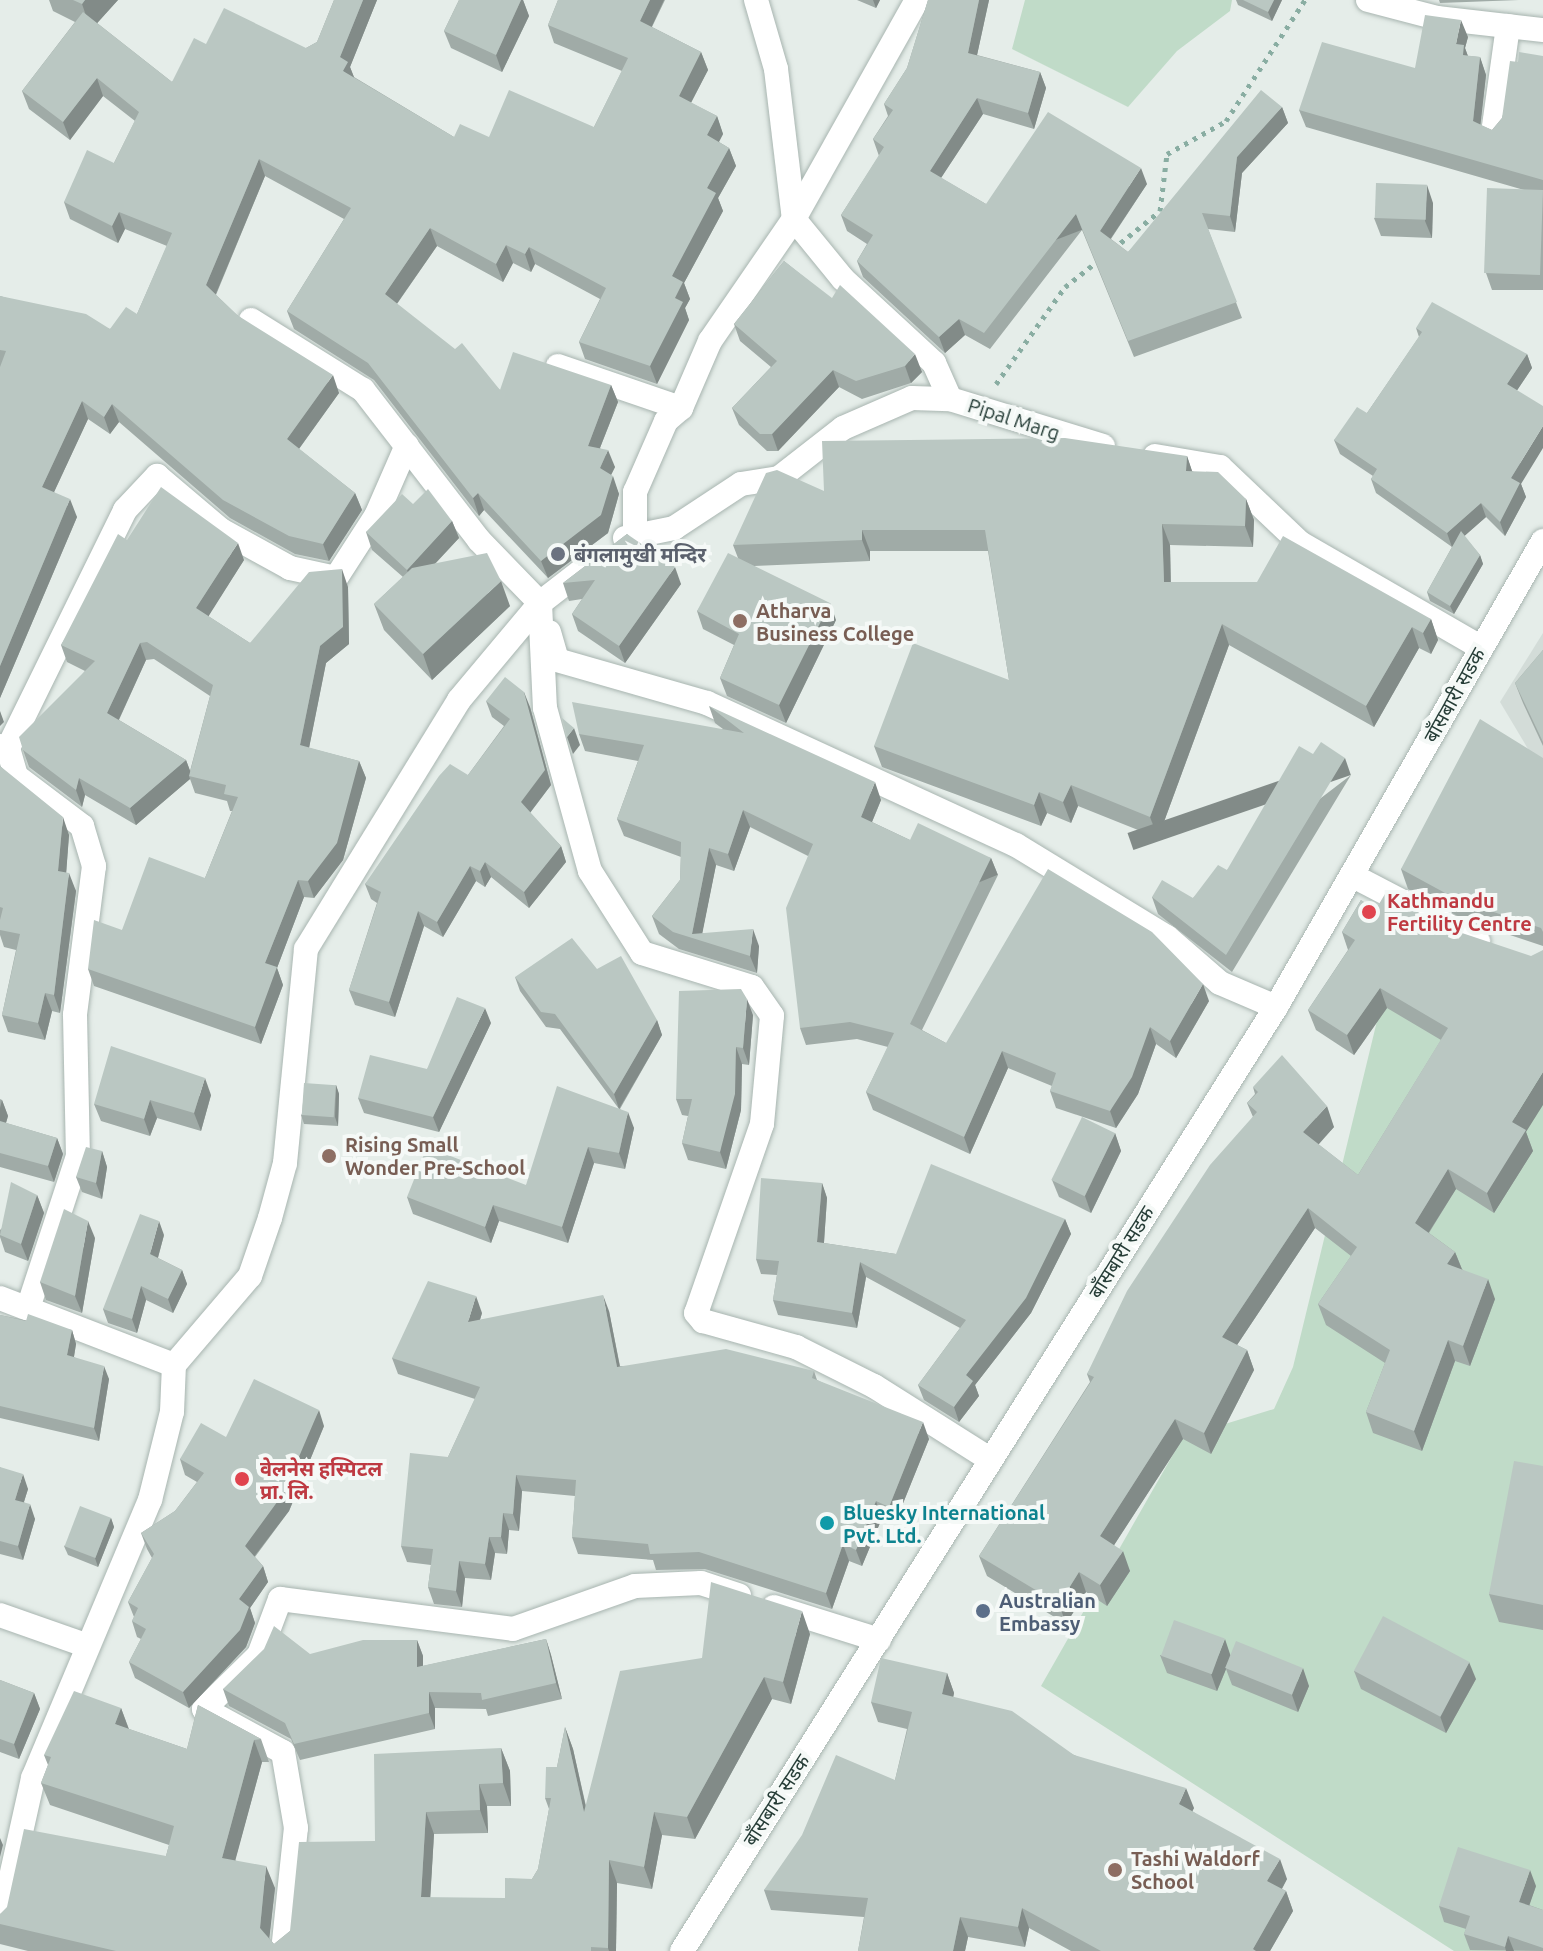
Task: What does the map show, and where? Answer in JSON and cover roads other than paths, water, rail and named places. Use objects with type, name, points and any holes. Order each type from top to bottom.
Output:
[{"type":"street","points":[[756,0],[776,69],[794,219]]},
{"type":"street","points":[[635,531],[635,492],[666,421],[681,408],[710,341],[794,219],[917,0]]},
{"type":"street","points":[[1368,0],[1543,30]]},
{"type":"street","points":[[1493,133],[1508,26]]},
{"type":"street","name":"Pipal Marg","points":[[794,219],[843,279],[934,363],[950,399],[981,404],[1077,440],[1220,467],[1300,543],[1480,647]]},
{"type":"street","points":[[251,320],[363,390],[479,540],[540,603],[557,660],[707,703],[1016,845],[1167,937],[1220,983],[1276,1007]]},
{"type":"street","points":[[558,366],[681,408]]},
{"type":"street","points":[[0,1926],[33,1778],[85,1645],[150,1500],[172,1412],[174,1365],[250,1276],[270,1218],[285,1163],[306,949],[459,700],[540,603],[635,531],[674,528],[741,484],[779,478],[843,428],[912,398],[950,399]]},
{"type":"street","points":[[28,1308],[78,1156],[77,972],[94,866],[82,826],[16,776],[4,747],[125,510],[157,476],[221,530],[290,568],[336,578],[376,516],[407,445]]},
{"type":"street","name":"बाँसबारी सडक","points":[[682,1951],[1276,1007],[1543,541]]},
{"type":"street","points":[[540,603],[545,708],[590,871],[642,953],[752,987],[772,1016],[762,1124],[696,1313],[861,1379],[991,1460]]},
{"type":"street","points":[[1353,876],[1506,952]]},
{"type":"street","points":[[0,1298],[174,1365]]},
{"type":"street","points":[[283,1951],[296,1828],[283,1752],[204,1709],[259,1655],[280,1599],[513,1629],[635,1586],[701,1583],[879,1640]]},
{"type":"street","points":[[0,1615],[85,1645]]},
{"type":"place","name":"बंगलामुखी मन्दिर","points":[[558,554]]},
{"type":"place","name":"Atharva Business College","points":[[740,621]]},
{"type":"place","name":"Kathmandu Fertility Centre","points":[[1369,912]]},
{"type":"place","name":"Rising Small Wonder Pre-School","points":[[329,1156]]},
{"type":"place","name":"वेलनेस हस्पिटल प्रा. लि.","points":[[242,1479]]},
{"type":"place","name":"Bluesky International Pvt. Ltd.","points":[[827,1523]]},
{"type":"place","name":"Australian Embassy","points":[[983,1611]]},
{"type":"place","name":"Tashi Waldorf School","points":[[1115,1870]]}]
